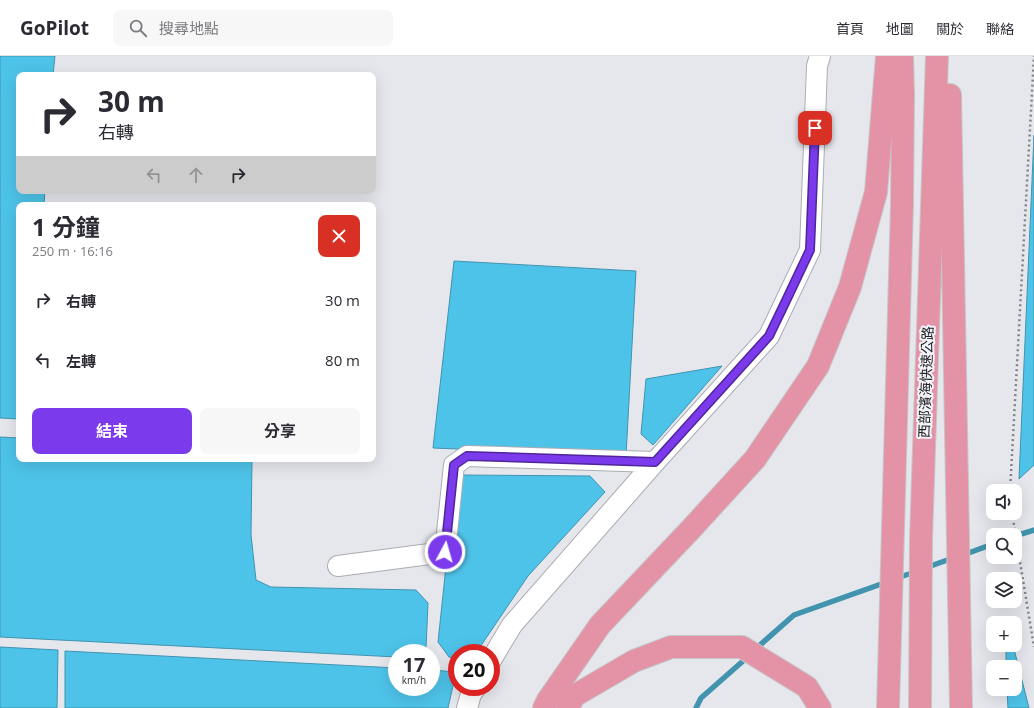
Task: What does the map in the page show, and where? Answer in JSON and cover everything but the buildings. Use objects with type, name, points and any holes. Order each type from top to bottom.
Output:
[{"type":"highway","points":[[544,708],[600,625],[755,459],[818,366],[850,287],[876,192],[886,56]]},
{"type":"highway","name":"西部濱海快速公路","points":[[888,708],[902,188],[902,56]]},
{"type":"highway","name":"西部濱海快速公路","points":[[920,708],[921,539],[937,56]]},
{"type":"highway","points":[[950,56],[961,708]]},
{"type":"highway","points":[[568,708],[574,696],[634,661],[671,647],[742,647],[807,687],[820,708]]},
{"type":"street","points":[[500,645],[512,625],[655,462],[769,336],[810,250],[817,66],[820,56]]},
{"type":"street","points":[[338,566],[445,552],[454,465],[467,456],[655,462]]},
{"type":"street","points":[[467,708],[470,696]]},
{"type":"path","points":[[1010,484],[1034,56]]},
{"type":"path","points":[[1013,520],[1034,648]]},
{"type":"water","points":[[0,56],[55,56],[53,72],[16,72],[16,194],[45,194],[44,202],[16,202],[16,419],[0,418]]},
{"type":"water","points":[[1034,135],[1034,465],[1019,479]]},
{"type":"water","points":[[454,261],[636,271],[626,456],[433,448]]},
{"type":"water","points":[[722,366],[653,445],[641,434],[646,379]]},
{"type":"water","points":[[0,437],[16,438],[16,462],[252,462],[251,535],[256,580],[271,587],[416,590],[428,603],[426,644],[388,644],[388,657],[0,637]]},
{"type":"water","points":[[462,475],[590,476],[605,492],[528,576],[482,644],[448,644],[448,656],[438,642],[455,481]]},
{"type":"water","points":[[0,647],[58,650],[57,708],[0,708]]},
{"type":"water","points":[[65,651],[388,668],[388,696],[440,696],[440,671],[448,671],[448,696],[451,696],[448,708],[65,708]]},
{"type":"water","points":[[1006,652],[1015,652],[1017,660],[1006,660]]},
{"type":"water","points":[[1022,680],[1029,708],[1008,708],[1007,696],[1022,696]]},
{"type":"waterway","points":[[1022,534],[1034,530]]},
{"type":"waterway","points":[[963,555],[986,547]]},
{"type":"waterway","points":[[925,568],[953,558]]},
{"type":"waterway","points":[[897,578],[915,572]]},
{"type":"waterway","points":[[760,645],[794,615],[887,582]]},
{"type":"waterway","points":[[696,708],[701,698],[743,661]]},
{"type":"route","points":[[445,552],[454,465],[467,456],[655,462],[769,336],[810,250],[815,128]]}]
